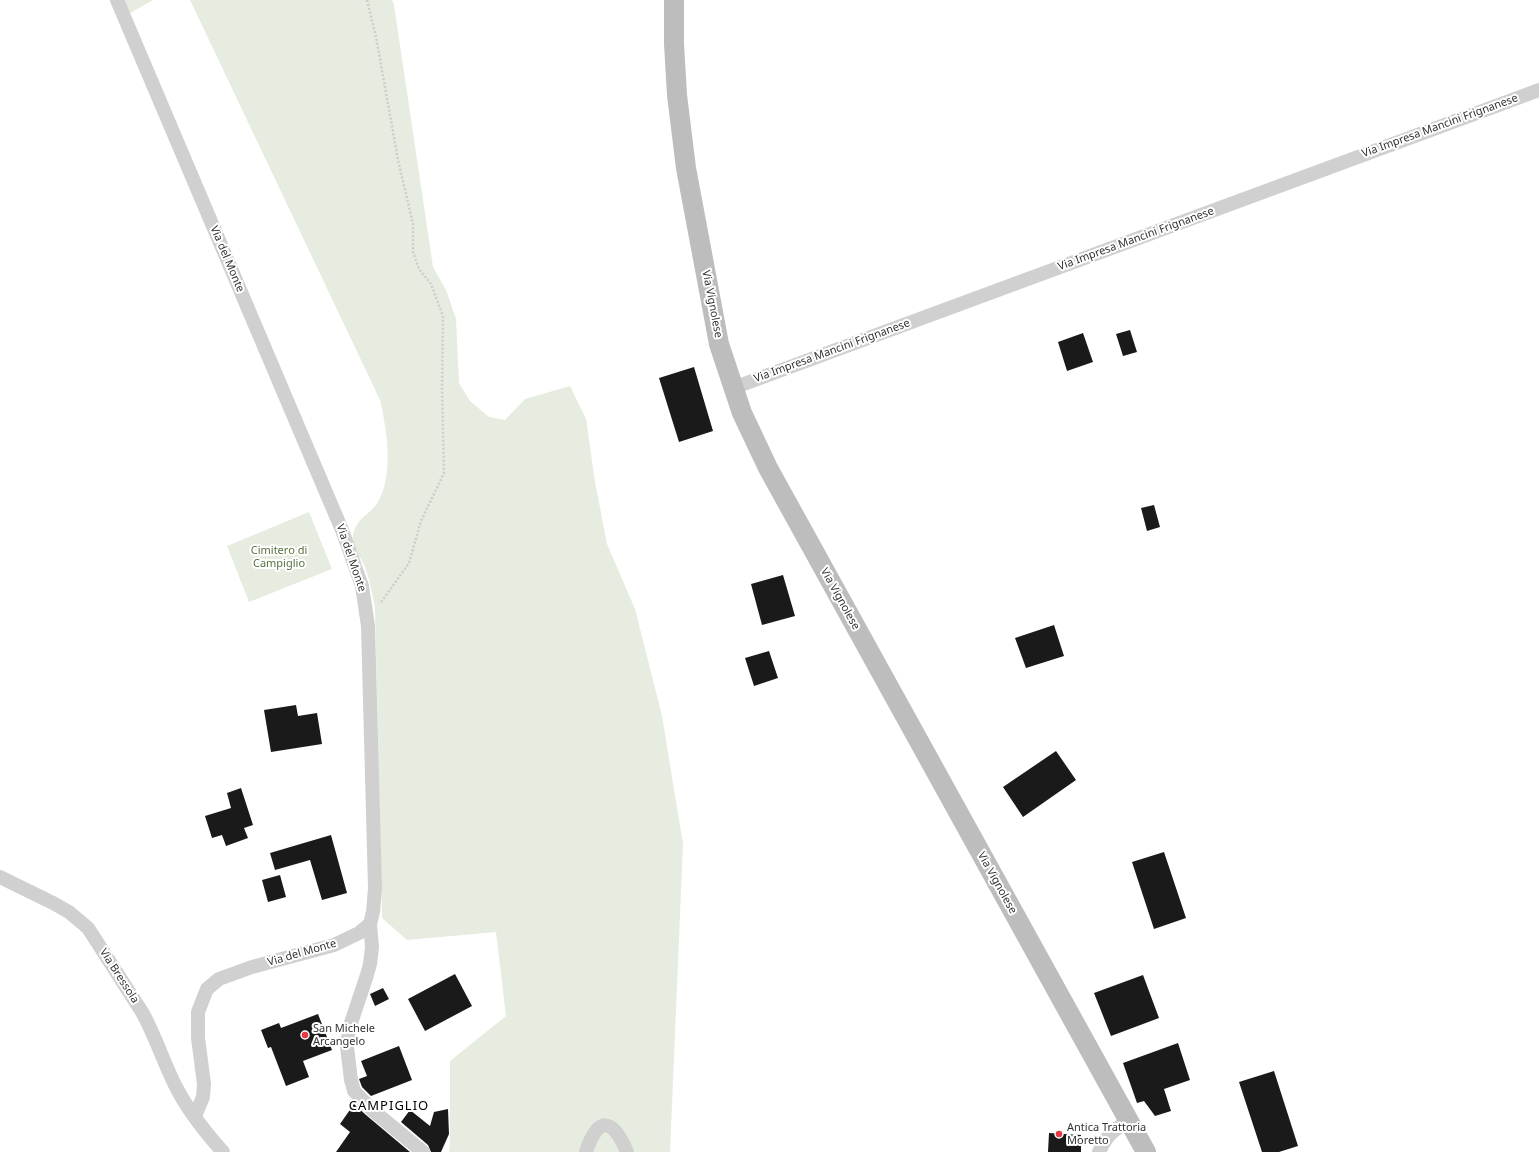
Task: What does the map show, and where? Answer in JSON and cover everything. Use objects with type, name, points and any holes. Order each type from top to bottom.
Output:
[{"type":"main road","name":"Via Vignolese","points":[[674,0],[676,96],[686,168],[719,344],[742,413],[768,468],[1146,1152]]},
{"type":"street","name":"Via del Monte","points":[[117,0],[342,530],[362,586],[367,610],[375,888],[374,912],[370,924],[358,933],[334,945],[252,967],[219,979],[207,989],[198,1012],[198,1038],[204,1084],[203,1097],[195,1116]]},
{"type":"street","name":"Via Impresa Mancini Frignanese","points":[[733,388],[1539,90]]},
{"type":"street","name":"Via Bressola","points":[[0,877],[69,912],[88,928],[142,1012],[175,1085],[202,1128],[223,1152]]},
{"type":"street","points":[[370,924],[372,947],[369,969],[349,1029],[347,1047],[351,1080],[354,1091],[371,1109],[423,1152]]},
{"type":"street","points":[[1099,1152],[1103,1143],[1114,1129],[1129,1121]]},
{"type":"street","points":[[586,1152],[591,1137],[596,1130],[603,1125],[610,1126],[616,1130],[622,1139],[627,1152]]},
{"type":"path","points":[[367,0],[376,37],[398,160],[413,224],[413,252],[419,270],[431,284],[443,316],[442,388],[444,473],[421,521],[409,564],[382,601],[367,610]]},
{"type":"green space","points":[[113,0],[153,0],[120,19]]},
{"type":"green space","points":[[190,0],[392,0],[394,5],[433,267],[446,290],[456,319],[459,383],[470,401],[489,417],[505,420],[525,399],[570,386],[586,419],[595,482],[607,544],[635,609],[662,716],[683,844],[670,1152],[449,1152],[450,1061],[506,1016],[496,932],[407,940],[382,918],[375,607],[367,573],[352,539],[357,524],[378,502],[383,491],[386,478],[388,465],[387,438],[380,400]]},
{"type":"green space","name":"Cimitero di Campiglio","points":[[309,512],[332,569],[249,602],[227,546]]},
{"type":"building","points":[[1130,330],[1137,352],[1123,356],[1116,334]]},
{"type":"building","points":[[1083,333],[1093,362],[1067,371],[1058,342]]},
{"type":"building","points":[[694,367],[713,431],[679,442],[659,378]]},
{"type":"building","points":[[1154,505],[1160,527],[1147,531],[1141,508]]},
{"type":"building","points":[[783,575],[795,616],[762,625],[751,584]]},
{"type":"building","points":[[1054,625],[1064,656],[1026,668],[1015,638]]},
{"type":"building","points":[[769,651],[778,678],[754,686],[745,658]]},
{"type":"building","points":[[296,705],[298,716],[317,713],[322,744],[271,752],[264,710]]},
{"type":"building","points":[[1056,751],[1076,780],[1023,817],[1003,787]]},
{"type":"building","points":[[241,788],[253,825],[244,828],[248,838],[226,846],[222,835],[212,838],[205,816],[231,808],[227,793]]},
{"type":"building","points":[[331,835],[347,893],[322,900],[310,860],[275,870],[270,853]]},
{"type":"building","points":[[1164,852],[1186,918],[1154,929],[1132,862]]},
{"type":"building","points":[[280,875],[286,897],[268,902],[262,880]]},
{"type":"building","points":[[455,974],[472,1006],[425,1031],[408,999]]},
{"type":"building","points":[[1143,975],[1159,1018],[1111,1036],[1094,993]]},
{"type":"building","points":[[383,988],[389,999],[375,1006],[370,994]]},
{"type":"building","points":[[318,1014],[332,1050],[303,1061],[309,1077],[286,1086],[271,1047],[268,1048],[261,1030],[279,1023],[281,1028]]},
{"type":"building","points":[[1178,1043],[1190,1080],[1164,1089],[1171,1111],[1155,1116],[1144,1101],[1137,1103],[1123,1063]]},
{"type":"building","points":[[399,1046],[412,1080],[371,1096],[362,1087],[359,1079],[367,1076],[361,1061]]},
{"type":"building","points":[[1274,1071],[1298,1146],[1279,1152],[1262,1152],[1239,1082]]},
{"type":"building","points":[[354,1104],[410,1152],[336,1152],[350,1132],[340,1124]]},
{"type":"building","points":[[448,1109],[449,1134],[441,1152],[431,1152],[428,1145],[401,1122],[410,1110],[430,1126],[434,1112]]},
{"type":"building","points":[[1049,1133],[1081,1135],[1081,1152],[1048,1152]]},
{"type":"place","name":"San Michele Arcangelo","points":[[305,1035]]},
{"type":"place","name":"Antica Trattoria Moretto","points":[[1059,1134]]},
{"type":"district","name":"CAMPIGLIO","points":[[389,1106]]}]
